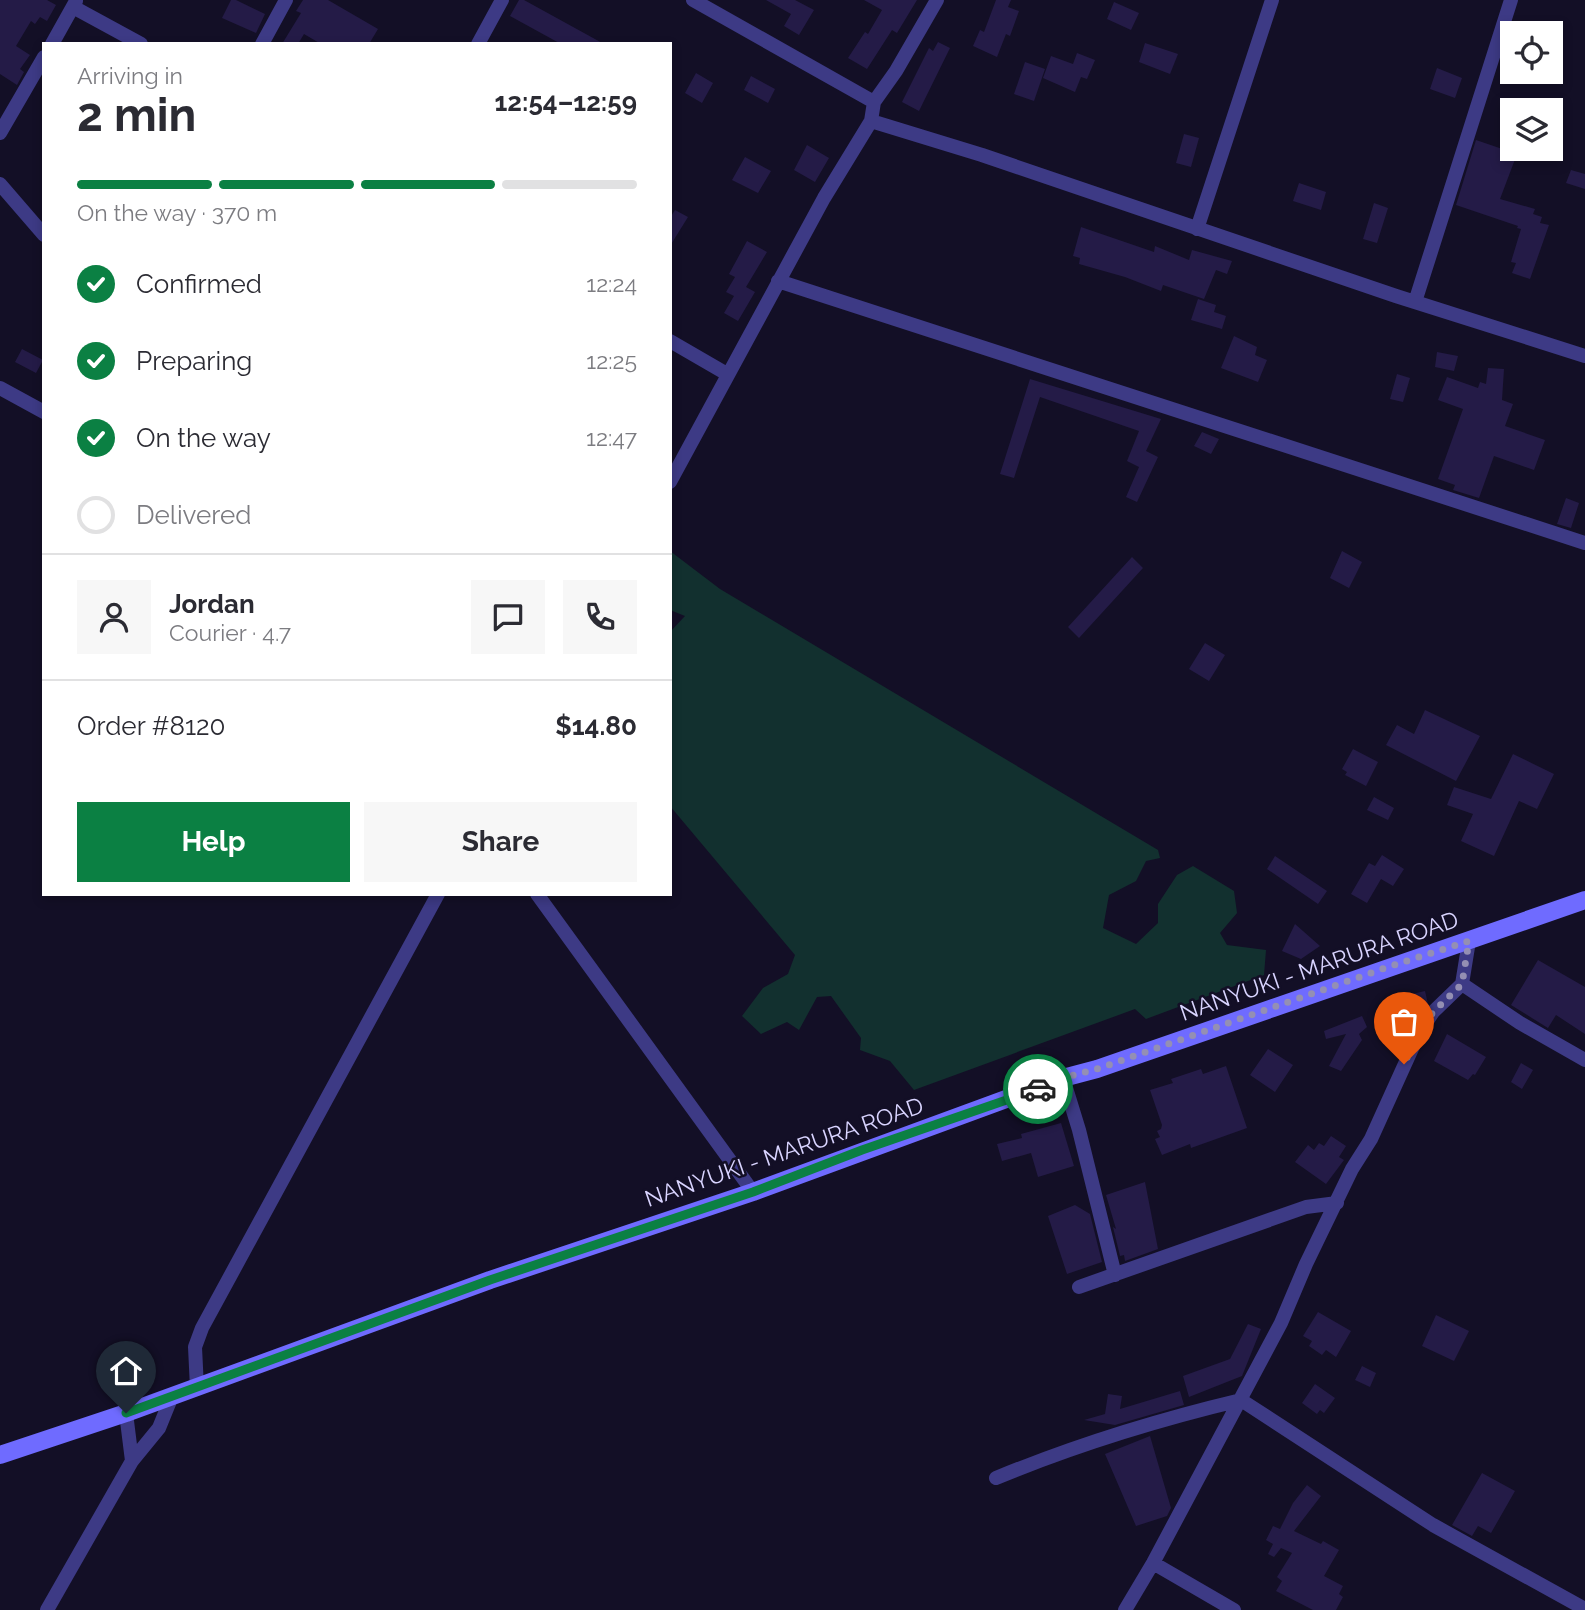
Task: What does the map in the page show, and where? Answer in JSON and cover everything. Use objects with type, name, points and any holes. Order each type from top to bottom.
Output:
[{"type":"street","points":[[263,42],[286,0]]},
{"type":"street","points":[[479,42],[502,0]]},
{"type":"street","points":[[693,0],[720,6],[874,102]]},
{"type":"street","points":[[672,478],[824,198],[871,121],[874,102],[896,71],[937,0]]},
{"type":"street","points":[[1197,229],[1272,0]]},
{"type":"street","points":[[1415,302],[1511,0]]},
{"type":"street","points":[[53,42],[75,3],[138,42]]},
{"type":"street","points":[[0,133],[42,60]]},
{"type":"street","points":[[871,121],[1019,167],[1415,302],[1585,356]]},
{"type":"street","points":[[0,184],[42,233]]},
{"type":"street","points":[[778,281],[1585,543]]},
{"type":"street","points":[[672,342],[727,374]]},
{"type":"street","points":[[0,388],[42,411]]},
{"type":"street","points":[[197,1388],[195,1347],[202,1328],[437,896]]},
{"type":"street","points":[[538,896],[753,1192]]},
{"type":"street","name":"NANYUKI - MARURA ROAD","points":[[0,1455],[197,1388],[490,1280],[753,1192],[1063,1078],[1097,1069],[1585,900]]},
{"type":"street","points":[[1125,1610],[1153,1563],[1281,1323],[1306,1264],[1352,1169],[1371,1139],[1419,1032],[1433,1012],[1462,984],[1469,941]]},
{"type":"street","points":[[1462,984],[1520,1023],[1585,1060]]},
{"type":"street","points":[[1063,1078],[1079,1130],[1115,1275]]},
{"type":"street","points":[[1079,1287],[1306,1207],[1337,1203]]},
{"type":"street","points":[[47,1610],[132,1461],[159,1428],[172,1396]]},
{"type":"street","points":[[996,1478],[1102,1437],[1241,1400],[1433,1525],[1585,1609]]},
{"type":"street","points":[[126,1413],[132,1461]]},
{"type":"street","points":[[1153,1563],[1234,1610]]},
{"type":"green space","points":[[672,553],[720,589],[1158,850],[1160,858],[1146,861],[1136,881],[1109,895],[1103,928],[1136,944],[1158,923],[1158,904],[1177,875],[1193,866],[1234,891],[1237,913],[1220,933],[1227,945],[1266,950],[1264,975],[1146,1019],[1135,1009],[914,1090],[890,1061],[860,1050],[861,1038],[831,996],[817,997],[799,1030],[787,1022],[761,1034],[742,1016],[763,988],[788,974],[795,955],[672,808],[672,630],[685,616],[672,611]]},
{"type":"building","points":[[0,0],[47,0],[56,5],[47,21],[40,17],[35,24],[31,21],[16,46],[30,55],[20,69],[24,72],[17,85],[0,74]]},
{"type":"building","points":[[231,0],[265,14],[256,33],[222,18]]},
{"type":"building","points":[[303,0],[328,0],[378,29],[370,42],[318,42],[304,34],[299,42],[283,42],[301,13],[296,11]]},
{"type":"building","points":[[519,0],[524,0],[600,42],[557,42],[510,16]]},
{"type":"building","points":[[766,0],[795,0],[814,10],[799,35],[784,26],[791,14]]},
{"type":"building","points":[[864,0],[917,0],[897,33],[892,30],[867,69],[848,58],[865,32],[868,34],[882,10]]},
{"type":"building","points":[[996,0],[1011,0],[1008,7],[1019,11],[1010,36],[1006,34],[997,57],[973,46],[980,30],[984,32]]},
{"type":"building","points":[[1114,2],[1139,13],[1131,30],[1107,19]]},
{"type":"building","points":[[938,42],[950,48],[919,111],[902,102],[929,48],[933,51]]},
{"type":"building","points":[[1145,43],[1178,54],[1170,74],[1139,62]]},
{"type":"building","points":[[1077,53],[1095,60],[1087,79],[1081,77],[1075,92],[1043,78],[1051,56],[1073,64]]},
{"type":"building","points":[[1025,62],[1045,69],[1034,101],[1014,94]]},
{"type":"building","points":[[1437,68],[1462,78],[1455,98],[1430,89]]},
{"type":"building","points":[[696,73],[713,83],[702,103],[685,93]]},
{"type":"building","points":[[751,76],[775,89],[768,103],[744,90]]},
{"type":"building","points":[[1184,134],[1199,138],[1191,167],[1176,163]]},
{"type":"building","points":[[1476,140],[1500,148],[1500,161],[1514,161],[1500,199],[1535,209],[1533,214],[1542,217],[1540,223],[1549,225],[1530,279],[1512,273],[1516,263],[1511,262],[1521,229],[1517,228],[1518,226],[1456,205]]},
{"type":"building","points":[[807,145],[829,158],[815,182],[794,170]]},
{"type":"building","points":[[745,157],[771,171],[758,193],[732,180]]},
{"type":"building","points":[[1571,170],[1585,174],[1585,189],[1566,183]]},
{"type":"building","points":[[1299,183],[1326,192],[1321,210],[1293,201]]},
{"type":"building","points":[[1374,203],[1388,208],[1377,243],[1363,239]]},
{"type":"building","points":[[675,210],[688,217],[672,243],[672,215]]},
{"type":"building","points":[[1081,227],[1154,252],[1155,246],[1189,260],[1192,250],[1232,261],[1227,274],[1216,270],[1204,299],[1163,285],[1161,291],[1079,264],[1080,258],[1073,256]]},
{"type":"building","points":[[747,241],[767,252],[746,287],[755,292],[738,321],[724,313],[734,296],[726,292],[735,277],[729,274]]},
{"type":"building","points":[[1198,299],[1216,305],[1214,312],[1226,316],[1222,329],[1191,320]]},
{"type":"building","points":[[1234,336],[1257,347],[1255,355],[1267,360],[1258,382],[1221,368]]},
{"type":"building","points":[[22,349],[42,359],[36,373],[15,362]]},
{"type":"building","points":[[1437,352],[1458,356],[1454,371],[1435,367]]},
{"type":"building","points":[[1488,368],[1504,369],[1502,400],[1513,404],[1505,426],[1545,440],[1534,470],[1494,456],[1479,498],[1453,490],[1455,485],[1438,479],[1463,409],[1438,400],[1447,377],[1478,388],[1480,382],[1486,384]]},
{"type":"building","points":[[1397,374],[1410,378],[1403,402],[1390,399]]},
{"type":"building","points":[[1030,379],[1161,419],[1146,451],[1158,457],[1137,502],[1126,497],[1139,467],[1127,461],[1139,431],[1040,397],[1014,478],[1000,474]]},
{"type":"building","points":[[1202,432],[1219,439],[1211,454],[1194,446]]},
{"type":"building","points":[[1566,498],[1579,503],[1571,528],[1557,524]]},
{"type":"building","points":[[1342,551],[1362,562],[1349,588],[1330,578]]},
{"type":"building","points":[[1132,557],[1143,568],[1079,638],[1068,627]]},
{"type":"building","points":[[1205,643],[1225,655],[1209,681],[1189,669]]},
{"type":"building","points":[[1425,710],[1480,736],[1456,781],[1386,745],[1397,725],[1414,734]]},
{"type":"building","points":[[1353,749],[1378,762],[1366,786],[1345,775],[1347,772],[1342,769]]},
{"type":"building","points":[[1513,754],[1554,774],[1537,809],[1519,801],[1494,856],[1461,841],[1473,814],[1447,805],[1454,787],[1491,799]]},
{"type":"building","points":[[1374,797],[1394,808],[1388,820],[1367,810]]},
{"type":"building","points":[[1382,855],[1404,869],[1393,886],[1381,879],[1367,903],[1351,894],[1369,863],[1375,866]]},
{"type":"building","points":[[1275,856],[1327,891],[1318,904],[1267,869]]},
{"type":"building","points":[[1295,924],[1320,946],[1301,959],[1282,951]]},
{"type":"building","points":[[1538,960],[1585,987],[1585,1034],[1556,1015],[1548,1028],[1511,1005]]},
{"type":"building","points":[[1425,991],[1428,1004],[1421,1013],[1400,1018],[1395,998]]},
{"type":"building","points":[[1362,1016],[1367,1027],[1359,1034],[1362,1040],[1341,1071],[1329,1066],[1346,1034],[1326,1039],[1324,1031]]},
{"type":"building","points":[[1447,1034],[1486,1057],[1475,1075],[1468,1080],[1434,1061]]},
{"type":"building","points":[[1268,1049],[1293,1065],[1275,1092],[1250,1075]]},
{"type":"building","points":[[1521,1063],[1533,1070],[1522,1089],[1511,1082]]},
{"type":"building","points":[[1226,1066],[1247,1128],[1191,1148],[1190,1144],[1162,1155],[1155,1139],[1160,1137],[1157,1131],[1162,1125],[1150,1090],[1173,1083],[1171,1079],[1201,1069],[1203,1074]]},
{"type":"building","points":[[1061,1123],[1074,1166],[1038,1177],[1031,1153],[1002,1161],[997,1144]]},
{"type":"building","points":[[1331,1136],[1346,1146],[1339,1157],[1344,1160],[1326,1184],[1295,1162],[1308,1145],[1314,1150],[1319,1143],[1324,1146]]},
{"type":"building","points":[[1145,1182],[1158,1249],[1125,1261],[1124,1255],[1120,1256],[1113,1227],[1116,1229],[1106,1195]]},
{"type":"building","points":[[1075,1205],[1090,1214],[1102,1262],[1067,1274],[1048,1216]]},
{"type":"building","points":[[1318,1312],[1351,1331],[1336,1357],[1326,1350],[1322,1355],[1309,1346],[1312,1341],[1303,1336]]},
{"type":"building","points":[[1436,1315],[1469,1331],[1454,1361],[1422,1346]]},
{"type":"building","points":[[1248,1324],[1261,1329],[1242,1376],[1189,1397],[1183,1376],[1230,1359]]},
{"type":"building","points":[[1362,1366],[1376,1373],[1370,1387],[1355,1380]]},
{"type":"building","points":[[1315,1384],[1335,1398],[1324,1413],[1320,1410],[1317,1414],[1302,1403]]},
{"type":"building","points":[[1180,1391],[1184,1405],[1115,1425],[1084,1420],[1105,1414],[1108,1394],[1122,1396],[1120,1409]]},
{"type":"building","points":[[1150,1436],[1171,1508],[1167,1516],[1136,1526],[1105,1454]]},
{"type":"building","points":[[1482,1473],[1515,1491],[1491,1533],[1478,1526],[1472,1536],[1452,1525]]},
{"type":"building","points":[[1307,1485],[1321,1496],[1294,1531],[1339,1550],[1324,1576],[1343,1586],[1339,1594],[1343,1597],[1336,1610],[1313,1610],[1276,1591],[1282,1581],[1277,1577],[1292,1553],[1281,1548],[1274,1557],[1268,1554],[1273,1544],[1266,1540],[1273,1526],[1280,1529],[1293,1503]]},
{"type":"way so far","points":[[1038,1089],[1063,1078],[1097,1069],[1469,941],[1462,984],[1433,1012],[1419,1032],[1404,1064]]},
{"type":"route","points":[[126,1413],[490,1280],[753,1192],[862,1150],[1038,1089]]}]
